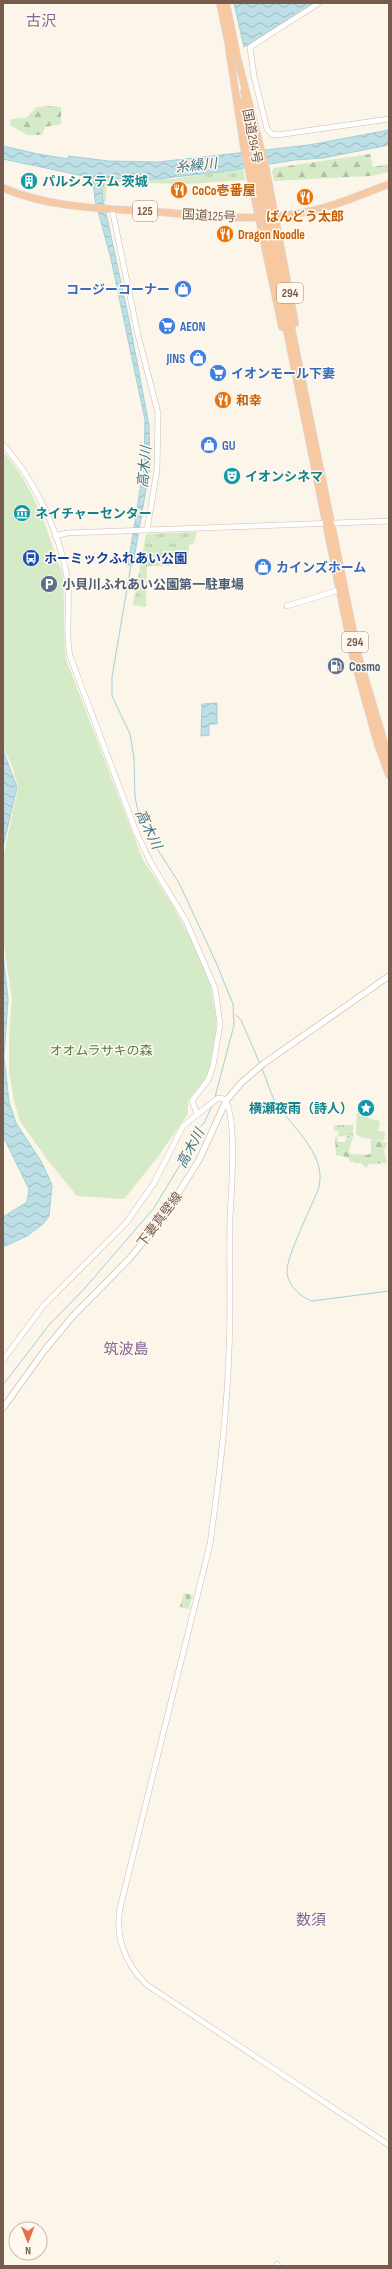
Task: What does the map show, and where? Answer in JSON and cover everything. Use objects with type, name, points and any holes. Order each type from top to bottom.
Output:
[{"type":"highway","name":"294","points":[[220,3],[232,49],[252,147],[266,169],[292,304],[297,370]]},
{"type":"highway","name":"294","points":[[226,3],[232,49],[252,147]]},
{"type":"highway","name":"国道294号","points":[[252,147],[254,171],[264,204],[297,370],[323,480],[329,523]]},
{"type":"highway","name":"294","points":[[254,171],[257,217],[275,301],[297,370],[329,523],[365,683],[389,759]]},
{"type":"highway","name":"国道125号","points":[[3,188],[48,203],[110,209],[275,217],[325,208],[389,184]]},
{"type":"highway","name":"294","points":[[329,523],[339,590],[360,685],[389,775]]},
{"type":"main road","name":"下妻真壁線","points":[[3,1408],[45,1350],[72,1317],[129,1259],[160,1222],[198,1160],[226,1101],[241,1083],[261,1066],[389,976]]},
{"type":"street","points":[[319,3],[250,47],[254,76],[267,129],[272,134],[277,135],[389,119]]},
{"type":"street","points":[[110,209],[138,335],[158,413],[157,470],[145,530]]},
{"type":"street","points":[[3,444],[29,479],[44,507],[55,536],[67,578],[68,641],[75,671],[137,834],[151,863],[186,921],[212,978],[220,1020],[218,1044],[210,1077],[192,1101],[197,1113]]},
{"type":"street","points":[[55,536],[67,533],[389,521]]},
{"type":"street","points":[[287,606],[339,590]]},
{"type":"street","points":[[3,1360],[44,1305],[126,1223],[154,1183],[180,1131],[197,1113],[212,1101],[218,1098],[222,1098],[226,1101],[230,1116],[232,1154],[230,1220],[230,1344],[215,1508],[210,1544],[120,1908],[119,1933],[128,1961],[147,1985],[389,2144]]},
{"type":"green space","points":[[56,106],[61,108],[61,124],[45,127],[42,135],[27,135],[10,125],[11,119],[26,118],[37,107]]},
{"type":"green space","points":[[370,154],[373,167],[389,164],[389,172],[370,176],[274,181],[272,171],[274,168]]},
{"type":"green space","points":[[243,168],[245,180],[186,184],[107,182],[106,201],[104,201],[102,181],[104,178],[174,179]]},
{"type":"green space","name":"オオムラサキの森","points":[[3,452],[21,475],[41,513],[63,577],[66,659],[142,858],[170,901],[190,937],[210,983],[216,1019],[216,1036],[209,1070],[205,1079],[188,1100],[188,1114],[157,1158],[124,1199],[77,1196],[46,1158],[20,1121],[14,1101],[9,1072],[9,1036],[12,999],[3,940],[3,858],[18,787],[11,763],[3,748]]},
{"type":"green space","points":[[197,532],[194,543],[189,545],[188,557],[172,557],[169,566],[147,566],[146,607],[133,605],[146,534]]},
{"type":"green space","points":[[360,1107],[365,1108],[368,1118],[380,1121],[378,1131],[385,1132],[384,1141],[362,1138],[356,1134],[357,1113],[361,1113]]},
{"type":"green space","points":[[334,1125],[353,1125],[353,1137],[350,1135],[337,1137],[339,1131],[334,1131]]},
{"type":"green space","points":[[350,1135],[353,1136],[349,1151],[350,1154],[368,1155],[371,1153],[371,1139],[387,1143],[384,1151],[387,1163],[369,1164],[366,1168],[361,1163],[350,1162],[348,1157],[336,1155],[335,1138],[337,1137],[338,1142],[345,1142],[346,1137]]},
{"type":"green space","points":[[184,1593],[193,1595],[189,1609],[180,1607]]},
{"type":"water","points":[[234,3],[314,3],[244,47]]},
{"type":"water","name":"糸繰川","points":[[389,130],[389,145],[323,158],[295,160],[219,172],[157,179],[101,178],[103,199],[129,320],[149,425],[150,466],[133,565],[128,565],[144,465],[145,420],[111,259],[95,200],[93,178],[3,159],[3,146],[69,159],[68,156],[109,161],[158,162],[309,145]]},
{"type":"water","points":[[217,703],[217,724],[209,724],[209,735],[201,736],[202,704]]},
{"type":"water","points":[[3,750],[17,787],[3,847]]},
{"type":"water","points":[[3,953],[8,999],[4,1057],[9,1102],[16,1123],[41,1161],[52,1185],[49,1216],[43,1224],[27,1236],[3,1247],[3,1217],[27,1202],[29,1189],[3,1136]]},
{"type":"waterway","name":"高木川","points":[[131,565],[112,677],[112,696],[130,734],[134,758],[135,797],[139,816],[149,836],[179,883],[215,960],[233,1004],[234,1025],[215,1097]]},
{"type":"waterway","points":[[236,1015],[241,1020],[260,1064]]},
{"type":"waterway","points":[[262,1069],[275,1101],[313,1151],[318,1163],[320,1175],[319,1187],[295,1242],[288,1264],[287,1271],[289,1281],[299,1293],[312,1301],[389,1291]]},
{"type":"waterway","name":"高木川","points":[[3,1385],[49,1325],[85,1288],[154,1208],[189,1150],[199,1128],[204,1123],[212,1106]]},
{"type":"place","name":"パルシステム 茨城","points":[[29,181]]},
{"type":"place","name":"CoCo壱番屋","points":[[179,190]]},
{"type":"place","name":"ばんどう太郎","points":[[305,197]]},
{"type":"place","name":"Dragon Noodle","points":[[225,234]]},
{"type":"place","name":"コージーコーナー","points":[[183,289]]},
{"type":"place","name":"AEON","points":[[167,326]]},
{"type":"place","name":"JINS","points":[[198,358]]},
{"type":"place","name":"イオンモール下妻","points":[[218,373]]},
{"type":"place","name":"和幸","points":[[223,400]]},
{"type":"place","name":"GU","points":[[209,445]]},
{"type":"place","name":"イオンシネマ","points":[[232,476]]},
{"type":"place","name":"ネイチャーセンター","points":[[22,513]]},
{"type":"place","name":"ホーミックふれあい公園","points":[[31,558]]},
{"type":"place","name":"カインズホーム","points":[[263,567]]},
{"type":"place","name":"小貝川ふれあい公園第一駐車場","points":[[49,584]]},
{"type":"place","name":"Cosmo","points":[[336,666]]},
{"type":"place","name":"横瀬夜雨（詩人）","points":[[366,1108]]},
{"type":"district","name":"古沢","points":[[41,21]]},
{"type":"district","name":"筑波島","points":[[126,1349]]},
{"type":"district","name":"数須","points":[[311,1920]]}]
